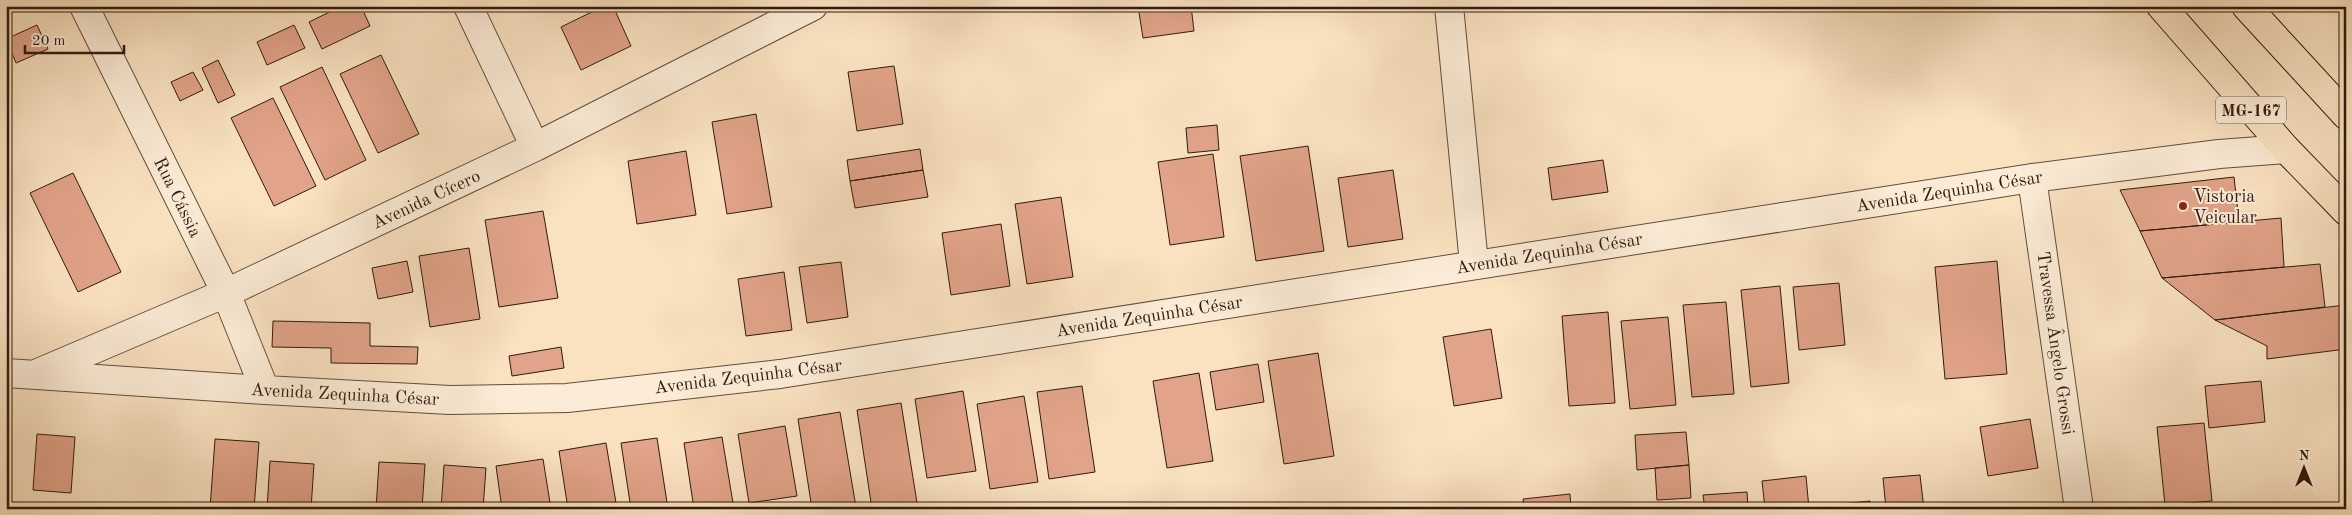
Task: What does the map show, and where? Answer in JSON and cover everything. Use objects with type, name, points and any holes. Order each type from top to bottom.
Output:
[{"type":"main road","name":"MG-167","points":[[2161,6],[2286,149],[2346,211]]},
{"type":"main road","points":[[2246,6],[2346,115]]},
{"type":"street","name":"Rua Cássia","points":[[84,6],[226,294],[265,390]]},
{"type":"street","points":[[468,6],[535,147]]},
{"type":"street","name":"Avenida Cícero","points":[[19,374],[226,294],[535,147],[813,6]]},
{"type":"street","points":[[1449,6],[1474,264]]},
{"type":"street","name":"Avenida Zequinha César","points":[[19,374],[450,400],[567,398],[780,374],[2032,178],[2218,154],[2286,149]]},
{"type":"street","name":"Travessa Ângelo Grossi","points":[[2032,178],[2079,509]]},
{"type":"building","points":[[342,6],[361,6],[370,26],[322,49],[309,22]]},
{"type":"building","points":[[604,6],[613,6],[631,46],[581,70],[561,27]]},
{"type":"building","points":[[1138,6],[1191,6],[1194,31],[1143,38]]},
{"type":"building","points":[[37,25],[48,49],[16,63],[6,39]]},
{"type":"building","points":[[294,25],[305,48],[267,65],[257,42]]},
{"type":"building","points":[[381,55],[419,134],[378,153],[340,74]]},
{"type":"building","points":[[218,60],[235,95],[218,103],[202,68]]},
{"type":"building","points":[[894,66],[903,124],[857,131],[848,72]]},
{"type":"building","points":[[322,67],[366,160],[325,180],[280,87]]},
{"type":"building","points":[[193,72],[203,90],[180,101],[171,82]]},
{"type":"building","points":[[273,98],[316,186],[274,206],[231,118]]},
{"type":"building","points":[[756,114],[772,207],[727,214],[712,122]]},
{"type":"building","points":[[1217,125],[1219,150],[1188,153],[1186,128]]},
{"type":"building","points":[[1308,146],[1324,251],[1256,261],[1240,156]]},
{"type":"building","points":[[920,149],[923,170],[850,181],[847,160]]},
{"type":"building","points":[[686,151],[696,215],[637,224],[628,161]]},
{"type":"building","points":[[1213,154],[1224,237],[1170,245],[1158,162]]},
{"type":"building","points":[[1603,160],[1608,192],[1552,200],[1548,168]]},
{"type":"building","points":[[923,170],[928,197],[855,208],[850,181]]},
{"type":"building","points":[[1393,170],[1403,239],[1348,247],[1338,178]]},
{"type":"building","points":[[73,173],[121,272],[78,292],[30,193]]},
{"type":"building","name":"Vistoria Veicular","points":[[2234,177],[2239,222],[2140,231],[2120,190]]},
{"type":"building","points":[[1061,197],[1073,277],[1027,284],[1015,204]]},
{"type":"building","points":[[543,211],[558,298],[499,307],[485,220]]},
{"type":"building","points":[[2281,218],[2284,267],[2162,278],[2140,231]]},
{"type":"building","points":[[1001,224],[1010,286],[951,295],[942,233]]},
{"type":"building","points":[[469,248],[480,319],[430,327],[419,256]]},
{"type":"building","points":[[407,261],[413,292],[378,299],[372,268]]},
{"type":"building","points":[[1997,261],[2007,374],[1945,379],[1935,267]]},
{"type":"building","points":[[841,262],[848,317],[807,323],[799,267]]},
{"type":"building","points":[[2320,264],[2325,307],[2215,320],[2162,278]]},
{"type":"building","points":[[784,272],[792,330],[746,336],[738,279]]},
{"type":"building","points":[[1839,283],[1845,345],[1799,350],[1793,287]]},
{"type":"building","points":[[1780,286],[1789,383],[1751,387],[1741,290]]},
{"type":"building","points":[[1726,302],[1734,394],[1692,397],[1683,305]]},
{"type":"building","points":[[2346,305],[2346,349],[2267,359],[2267,346],[2215,320]]},
{"type":"building","points":[[1608,312],[1615,403],[1569,406],[1562,316]]},
{"type":"building","points":[[1668,317],[1676,405],[1630,409],[1621,321]]},
{"type":"building","points":[[273,321],[370,323],[370,346],[418,347],[417,364],[331,363],[331,348],[272,347]]},
{"type":"building","points":[[1491,329],[1502,398],[1454,406],[1443,337]]},
{"type":"building","points":[[561,347],[564,368],[512,376],[509,356]]},
{"type":"building","points":[[1318,353],[1334,456],[1284,464],[1268,361]]},
{"type":"building","points":[[1258,364],[1264,402],[1216,410],[1210,372]]},
{"type":"building","points":[[1199,373],[1213,461],[1167,468],[1153,381]]},
{"type":"building","points":[[2261,381],[2265,422],[2209,428],[2205,386]]},
{"type":"building","points":[[1082,386],[1095,472],[1049,479],[1037,392]]},
{"type":"building","points":[[963,391],[976,471],[927,478],[915,399]]},
{"type":"building","points":[[1024,396],[1038,482],[990,489],[977,404]]},
{"type":"building","points":[[901,403],[918,509],[872,509],[857,410]]},
{"type":"building","points":[[840,412],[856,507],[812,509],[798,419]]},
{"type":"building","points":[[2030,419],[2038,468],[1988,476],[1980,427]]},
{"type":"building","points":[[2204,423],[2212,501],[2165,505],[2157,427]]},
{"type":"building","points":[[785,426],[797,496],[749,503],[738,434]]},
{"type":"building","points":[[1686,432],[1689,465],[1637,470],[1635,435]]},
{"type":"building","points":[[37,434],[75,437],[71,493],[33,490]]},
{"type":"building","points":[[722,437],[734,509],[694,509],[684,443]]},
{"type":"building","points":[[657,438],[668,509],[631,509],[621,443]]},
{"type":"building","points":[[215,439],[259,442],[254,509],[210,509]]},
{"type":"building","points":[[606,443],[617,509],[568,509],[559,451]]},
{"type":"building","points":[[543,459],[551,509],[502,509],[496,466]]},
{"type":"building","points":[[270,461],[314,464],[311,509],[267,509]]},
{"type":"building","points":[[379,462],[425,464],[422,509],[376,509]]},
{"type":"building","points":[[444,465],[486,468],[483,509],[441,509]]},
{"type":"building","points":[[1689,465],[1691,498],[1657,500],[1655,468]]},
{"type":"building","points":[[1920,475],[1924,509],[1886,509],[1883,478]]},
{"type":"building","points":[[1806,476],[1809,509],[1765,509],[1762,481]]},
{"type":"building","points":[[1747,492],[1748,509],[1705,509],[1703,495]]},
{"type":"building","points":[[1570,494],[1571,509],[1524,509],[1523,499]]},
{"type":"building","points":[[1870,501],[1870,509],[1822,509],[1822,506]]},
{"type":"building","points":[[1279,503],[1279,509],[1229,509]]},
{"type":"place","name":"Vistoria Veicular","points":[[2183,206]]}]
